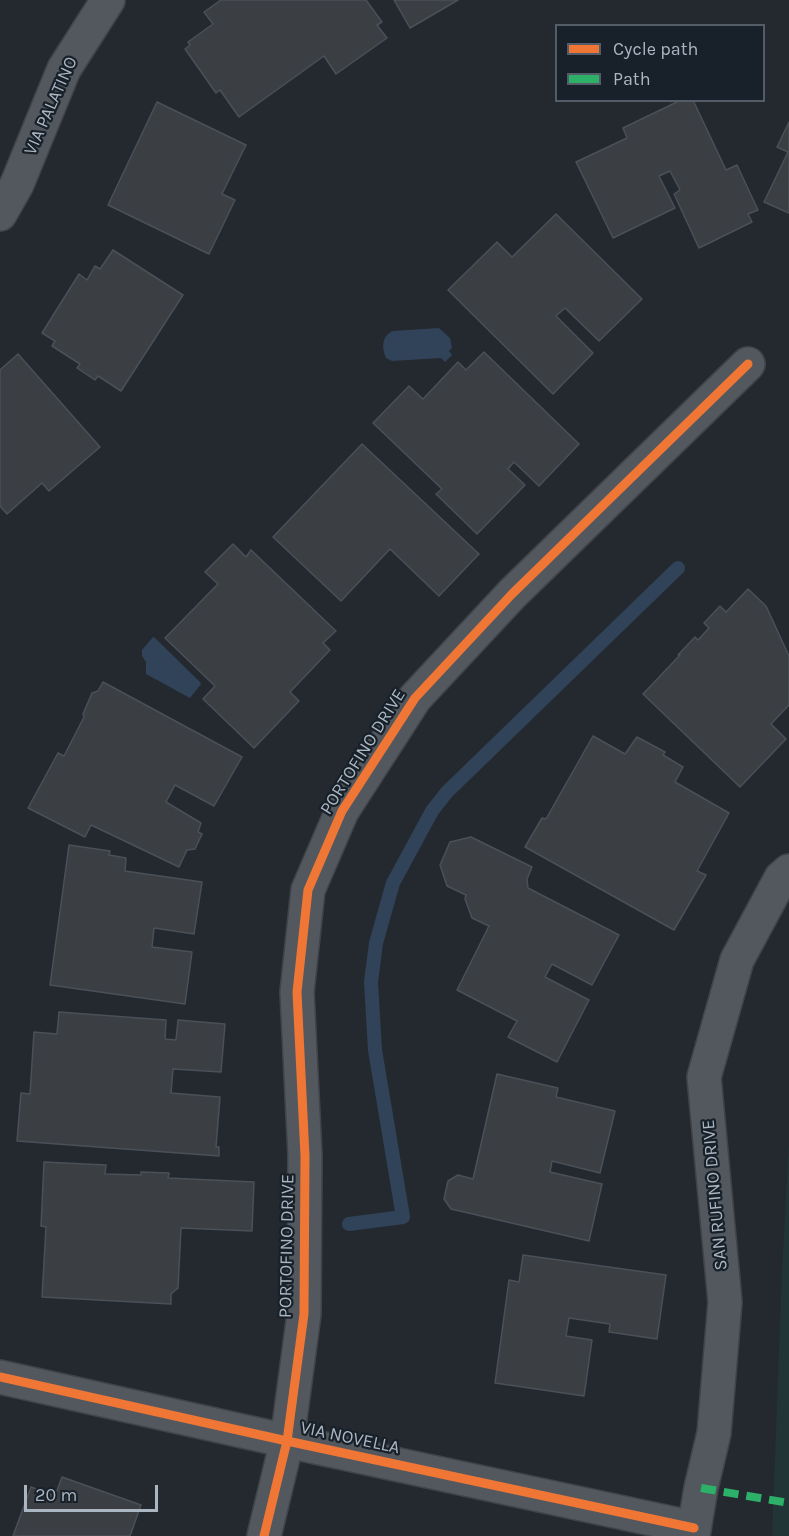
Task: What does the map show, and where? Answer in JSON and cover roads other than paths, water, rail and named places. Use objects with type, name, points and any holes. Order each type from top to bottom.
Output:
[{"type":"street","name":"VIA PALATINO","points":[[0,214],[17,184],[64,69],[108,0]]},
{"type":"street","name":"PORTOFINO DRIVE","points":[[264,1536],[287,1441],[304,1314],[305,1156],[297,992],[308,890],[342,811],[414,698],[512,594],[748,364]]},
{"type":"street","name":"SAN RUFINO DRIVE","points":[[694,1532],[701,1488],[714,1433],[724,1302],[704,1077],[737,960],[781,878],[789,872]]},
{"type":"street","name":"VIA NOVELLA","points":[[0,1377],[694,1532]]},
{"type":"water","points":[[439,328],[450,338],[452,348],[449,351],[452,355],[445,362],[441,358],[392,361],[386,358],[384,339],[389,333]]},
{"type":"water","points":[[153,637],[200,682],[201,684],[190,698],[146,674],[146,662],[142,656],[142,650]]},
{"type":"waterway","points":[[349,1224],[403,1217],[375,1050],[371,982],[376,943],[393,883],[432,811],[447,792],[678,568]]}]
